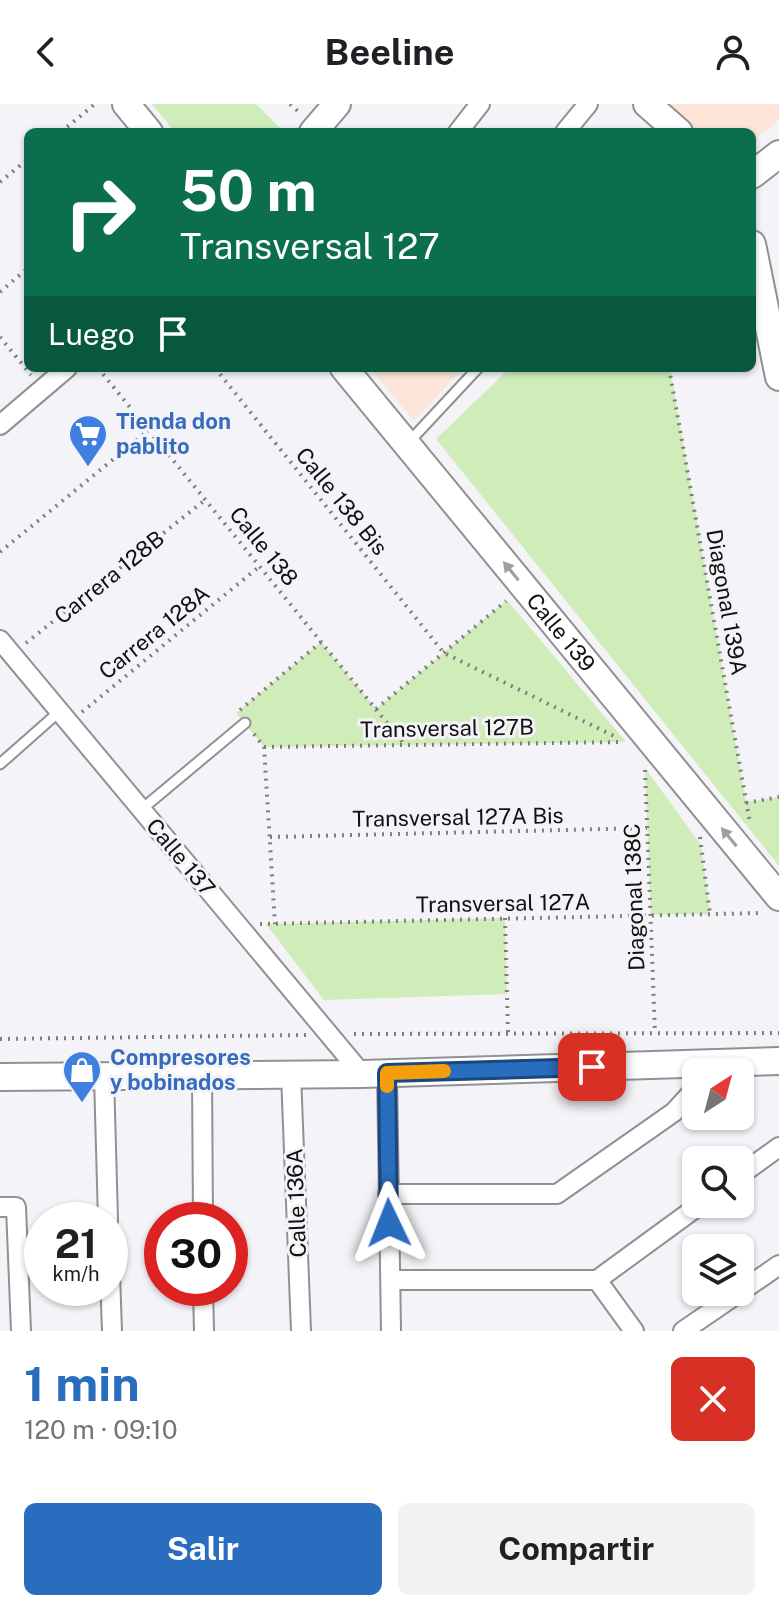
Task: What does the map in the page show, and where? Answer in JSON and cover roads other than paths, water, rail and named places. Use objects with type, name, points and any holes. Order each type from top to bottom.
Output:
[{"type":"main road","points":[[126,104],[146,128]]},
{"type":"main road","points":[[316,128],[337,104]]},
{"type":"main road","points":[[647,104],[674,128]]},
{"type":"main road","points":[[756,172],[779,154]]},
{"type":"main road","points":[[756,270],[765,328],[779,377]]},
{"type":"main road","name":"Calle 139","points":[[347,372],[774,905]]},
{"type":"main road","points":[[754,1063],[779,1061]]},
{"type":"main road","points":[[0,1077],[682,1068]]},
{"type":"street","points":[[461,128],[480,104]]},
{"type":"street","points":[[568,128],[588,104]]},
{"type":"street","points":[[0,425],[62,372]]},
{"type":"street","name":"Calle 137","points":[[6,647],[329,1034],[374,1073]]},
{"type":"street","points":[[374,1073],[388,1194],[391,1331]]},
{"type":"street","name":"Calle 136A","points":[[291,1074],[301,1331]]},
{"type":"street","points":[[202,1075],[203,1202]]},
{"type":"street","points":[[104,1076],[108,1202]]},
{"type":"street","points":[[388,1194],[557,1194],[682,1103]]},
{"type":"street","points":[[754,1165],[779,1147]]},
{"type":"street","points":[[8,1207],[21,1331]]},
{"type":"street","points":[[391,1280],[597,1280],[682,1218]]},
{"type":"street","points":[[754,1282],[779,1265]]},
{"type":"street","points":[[597,1280],[634,1331]]},
{"type":"street","points":[[0,1305],[20,1305]]},
{"type":"street","points":[[111,1306],[112,1331]]},
{"type":"street","points":[[203,1306],[204,1331]]},
{"type":"street","points":[[683,1331],[720,1306]]},
{"type":"lane","points":[[407,444],[474,372]]},
{"type":"lane","points":[[0,764],[65,717]]},
{"type":"lane","points":[[142,809],[245,723]]},
{"type":"place","name":"Tienda don pablito","points":[[88,468]]},
{"type":"place","name":"Compresores y bobinados","points":[[82,1104]]}]
